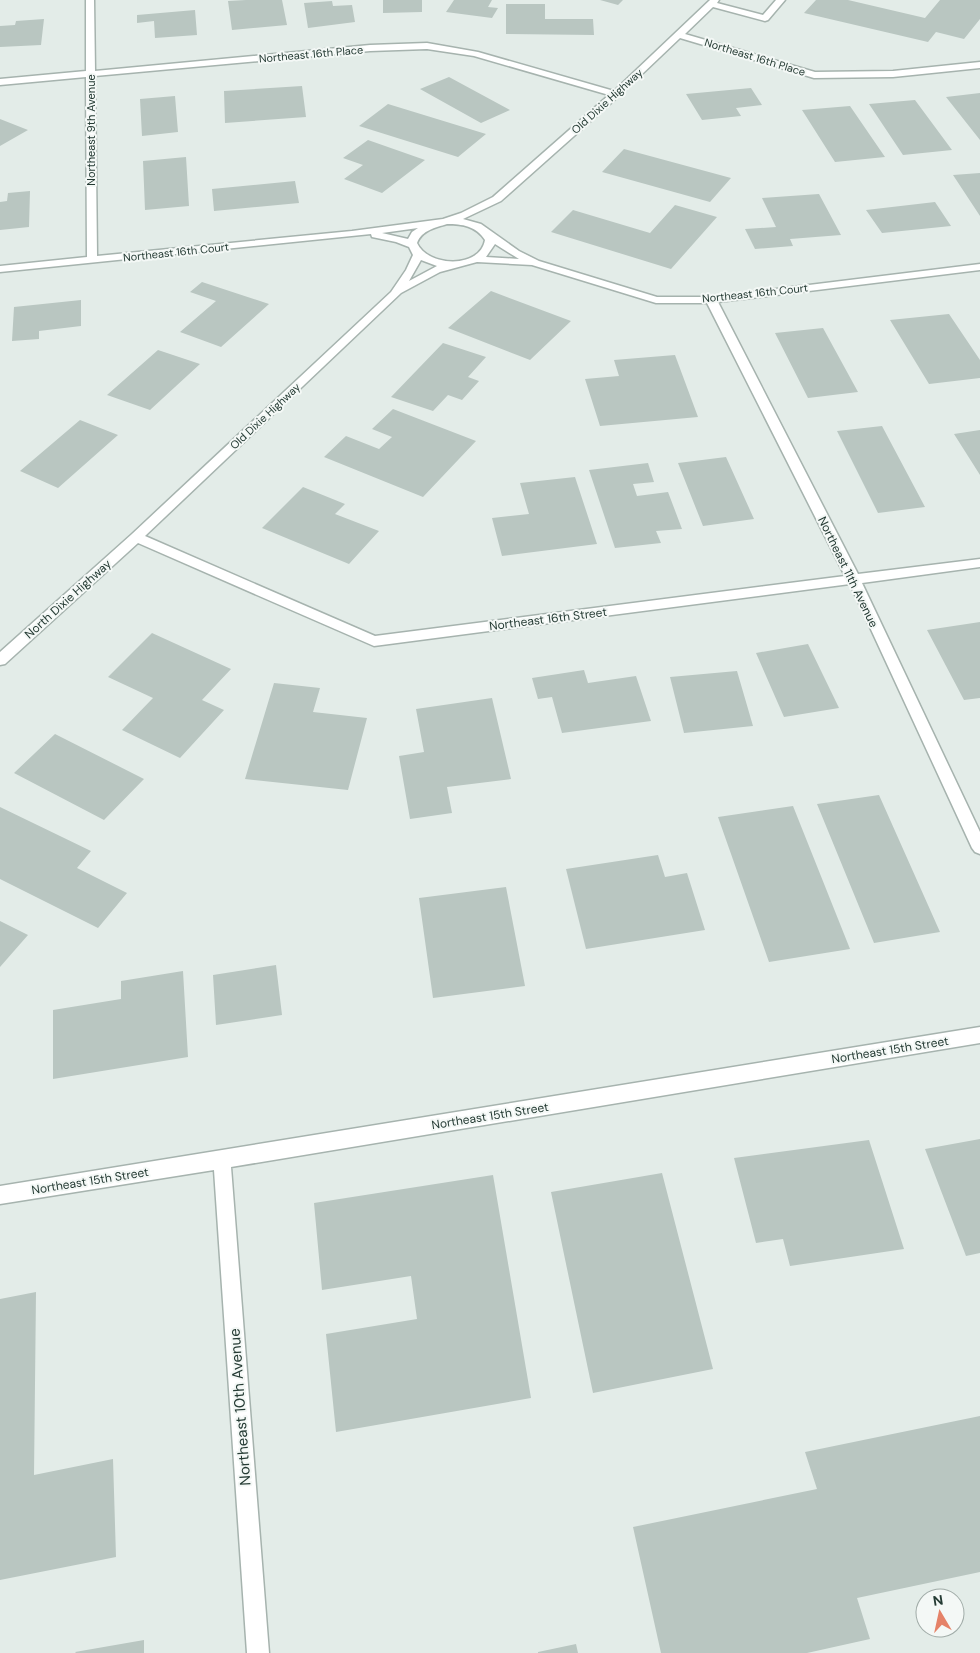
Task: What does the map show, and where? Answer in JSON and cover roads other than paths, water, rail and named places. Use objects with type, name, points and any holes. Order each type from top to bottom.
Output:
[{"type":"street","name":"Northeast 9th Avenue","points":[[90,0],[92,260]]},
{"type":"street","points":[[713,2],[765,18],[781,0]]},
{"type":"street","name":"Old Dixie Highway","points":[[433,224],[465,215],[497,199],[616,94],[713,2]]},
{"type":"street","name":"Northeast 16th Place","points":[[680,35],[814,74],[893,74],[980,65]]},
{"type":"street","name":"Northeast 16th Place","points":[[0,82],[370,48],[427,46],[475,54],[616,94]]},
{"type":"street","name":"Old Dixie Highway","points":[[477,259],[485,254],[489,247],[490,240],[485,232],[487,216],[497,199]]},
{"type":"street","name":"Northeast 16th Court","points":[[446,221],[467,223],[485,232],[515,254],[535,263],[656,300],[711,300],[980,267]]},
{"type":"street","points":[[433,224],[416,232],[412,238],[412,245],[418,255],[428,261],[454,264]]},
{"type":"street","name":"Northeast 16th Court","points":[[0,269],[352,234],[433,224]]},
{"type":"street","name":"Northeast 16th Court","points":[[352,234],[399,239],[412,245]]},
{"type":"street","name":"Old Dixie Highway","points":[[136,537],[395,294],[412,270],[418,255]]},
{"type":"street","name":"Northeast 16th Court","points":[[454,264],[477,259],[535,263]]},
{"type":"street","name":"Old Dixie Highway","points":[[395,294],[436,270],[454,264]]},
{"type":"street","name":"Northeast 11th Avenue","points":[[711,300],[854,580],[980,848]]},
{"type":"street","name":"Northeast 16th Street","points":[[136,537],[374,641],[980,563]]},
{"type":"street","name":"North Dixie Highway","points":[[0,660],[136,537]]},
{"type":"street","name":"Northeast 15th Street","points":[[0,1195],[980,1035]]},
{"type":"street","name":"Northeast 10th Avenue","points":[[222,1160],[258,1653]]}]
